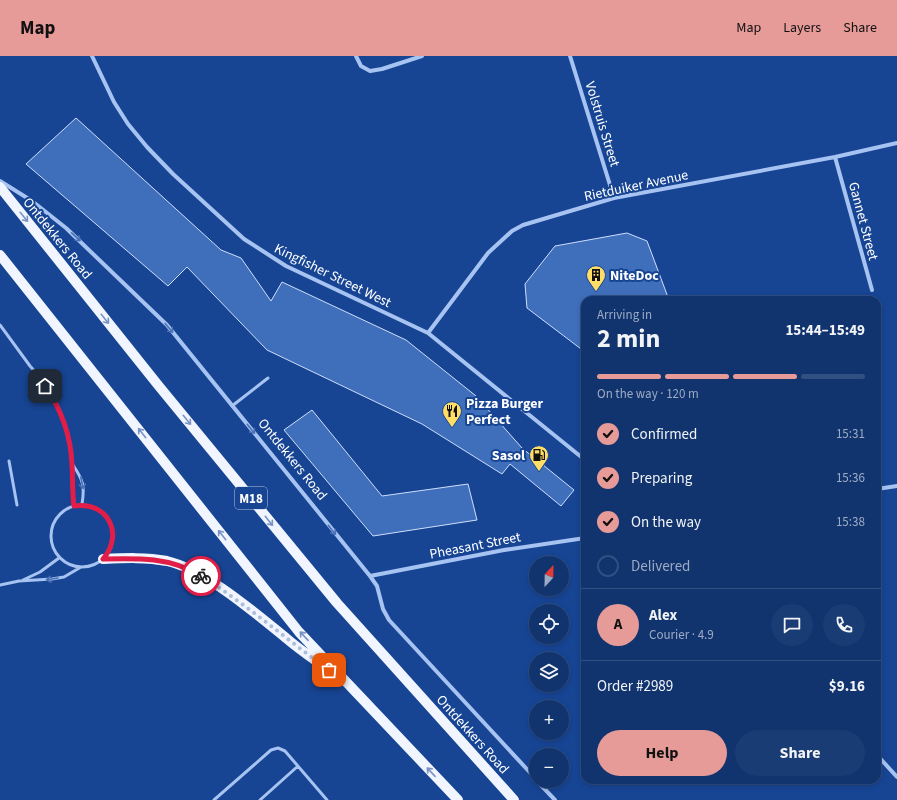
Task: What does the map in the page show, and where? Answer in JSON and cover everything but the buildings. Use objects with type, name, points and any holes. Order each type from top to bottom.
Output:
[{"type":"main road","name":"Ontdekkers Road","points":[[0,187],[158,385],[337,603],[514,800]]},
{"type":"main road","points":[[0,255],[299,632],[458,800]]},
{"type":"main road","points":[[103,559],[151,559],[167,562],[191,570],[245,606],[295,646],[351,686]]},
{"type":"street","name":"Kingfisher Street West","points":[[92,56],[114,102],[128,124],[147,148],[244,239],[286,266],[428,333],[581,457]]},
{"type":"street","points":[[356,56],[361,66],[370,71],[382,69],[422,56]]},
{"type":"street","name":"Volstruis Street","points":[[570,56],[614,198]]},
{"type":"street","name":"Rietduiker Avenue","points":[[428,333],[488,253],[512,231],[523,225],[614,198],[897,144]]},
{"type":"street","name":"Gannet Street","points":[[835,157],[872,290]]},
{"type":"street","name":"Ontdekkers Road","points":[[0,181],[32,201],[66,228],[161,319],[370,576],[377,586],[383,609],[389,620],[529,771]]},
{"type":"street","points":[[881,488],[897,486]]},
{"type":"street","name":"Pheasant Street","points":[[370,576],[504,550],[581,539]]},
{"type":"street","points":[[881,759],[897,777]]},
{"type":"street","name":"Ontdekkers Road","points":[[544,788],[555,800]]},
{"type":"lane","points":[[0,325],[30,366],[40,377],[51,394],[65,426],[71,451],[74,506]]},
{"type":"lane","points":[[232,406],[268,378]]},
{"type":"lane","points":[[9,461],[17,505]]},
{"type":"lane","points":[[72,465],[81,476],[84,492],[82,504]]},
{"type":"lane","points":[[0,585],[19,581],[58,578],[82,567],[97,564],[103,559],[109,553],[112,545],[113,537],[111,525],[105,514],[98,509],[82,504],[62,511],[54,521],[51,534],[52,547],[60,558],[66,563],[82,567]]},
{"type":"lane","points":[[19,581],[40,572],[60,558]]},
{"type":"lane","points":[[214,800],[271,750],[278,748],[285,751],[327,800]]},
{"type":"lane","points":[[260,800],[298,766]]},
{"type":"way so far","points":[[201,576],[228,593],[295,646],[329,670]]},
{"type":"place","name":"NiteDoc","points":[[596,292]]},
{"type":"place","name":"Pizza Burger Perfect","points":[[452,428]]},
{"type":"place","name":"Sasol","points":[[539,472]]},
{"type":"route","points":[[45,386],[59,409],[65,426],[71,451],[74,506],[82,504],[98,509],[105,514],[113,529],[112,545],[109,553],[103,559],[151,559],[181,566],[201,576]]}]
